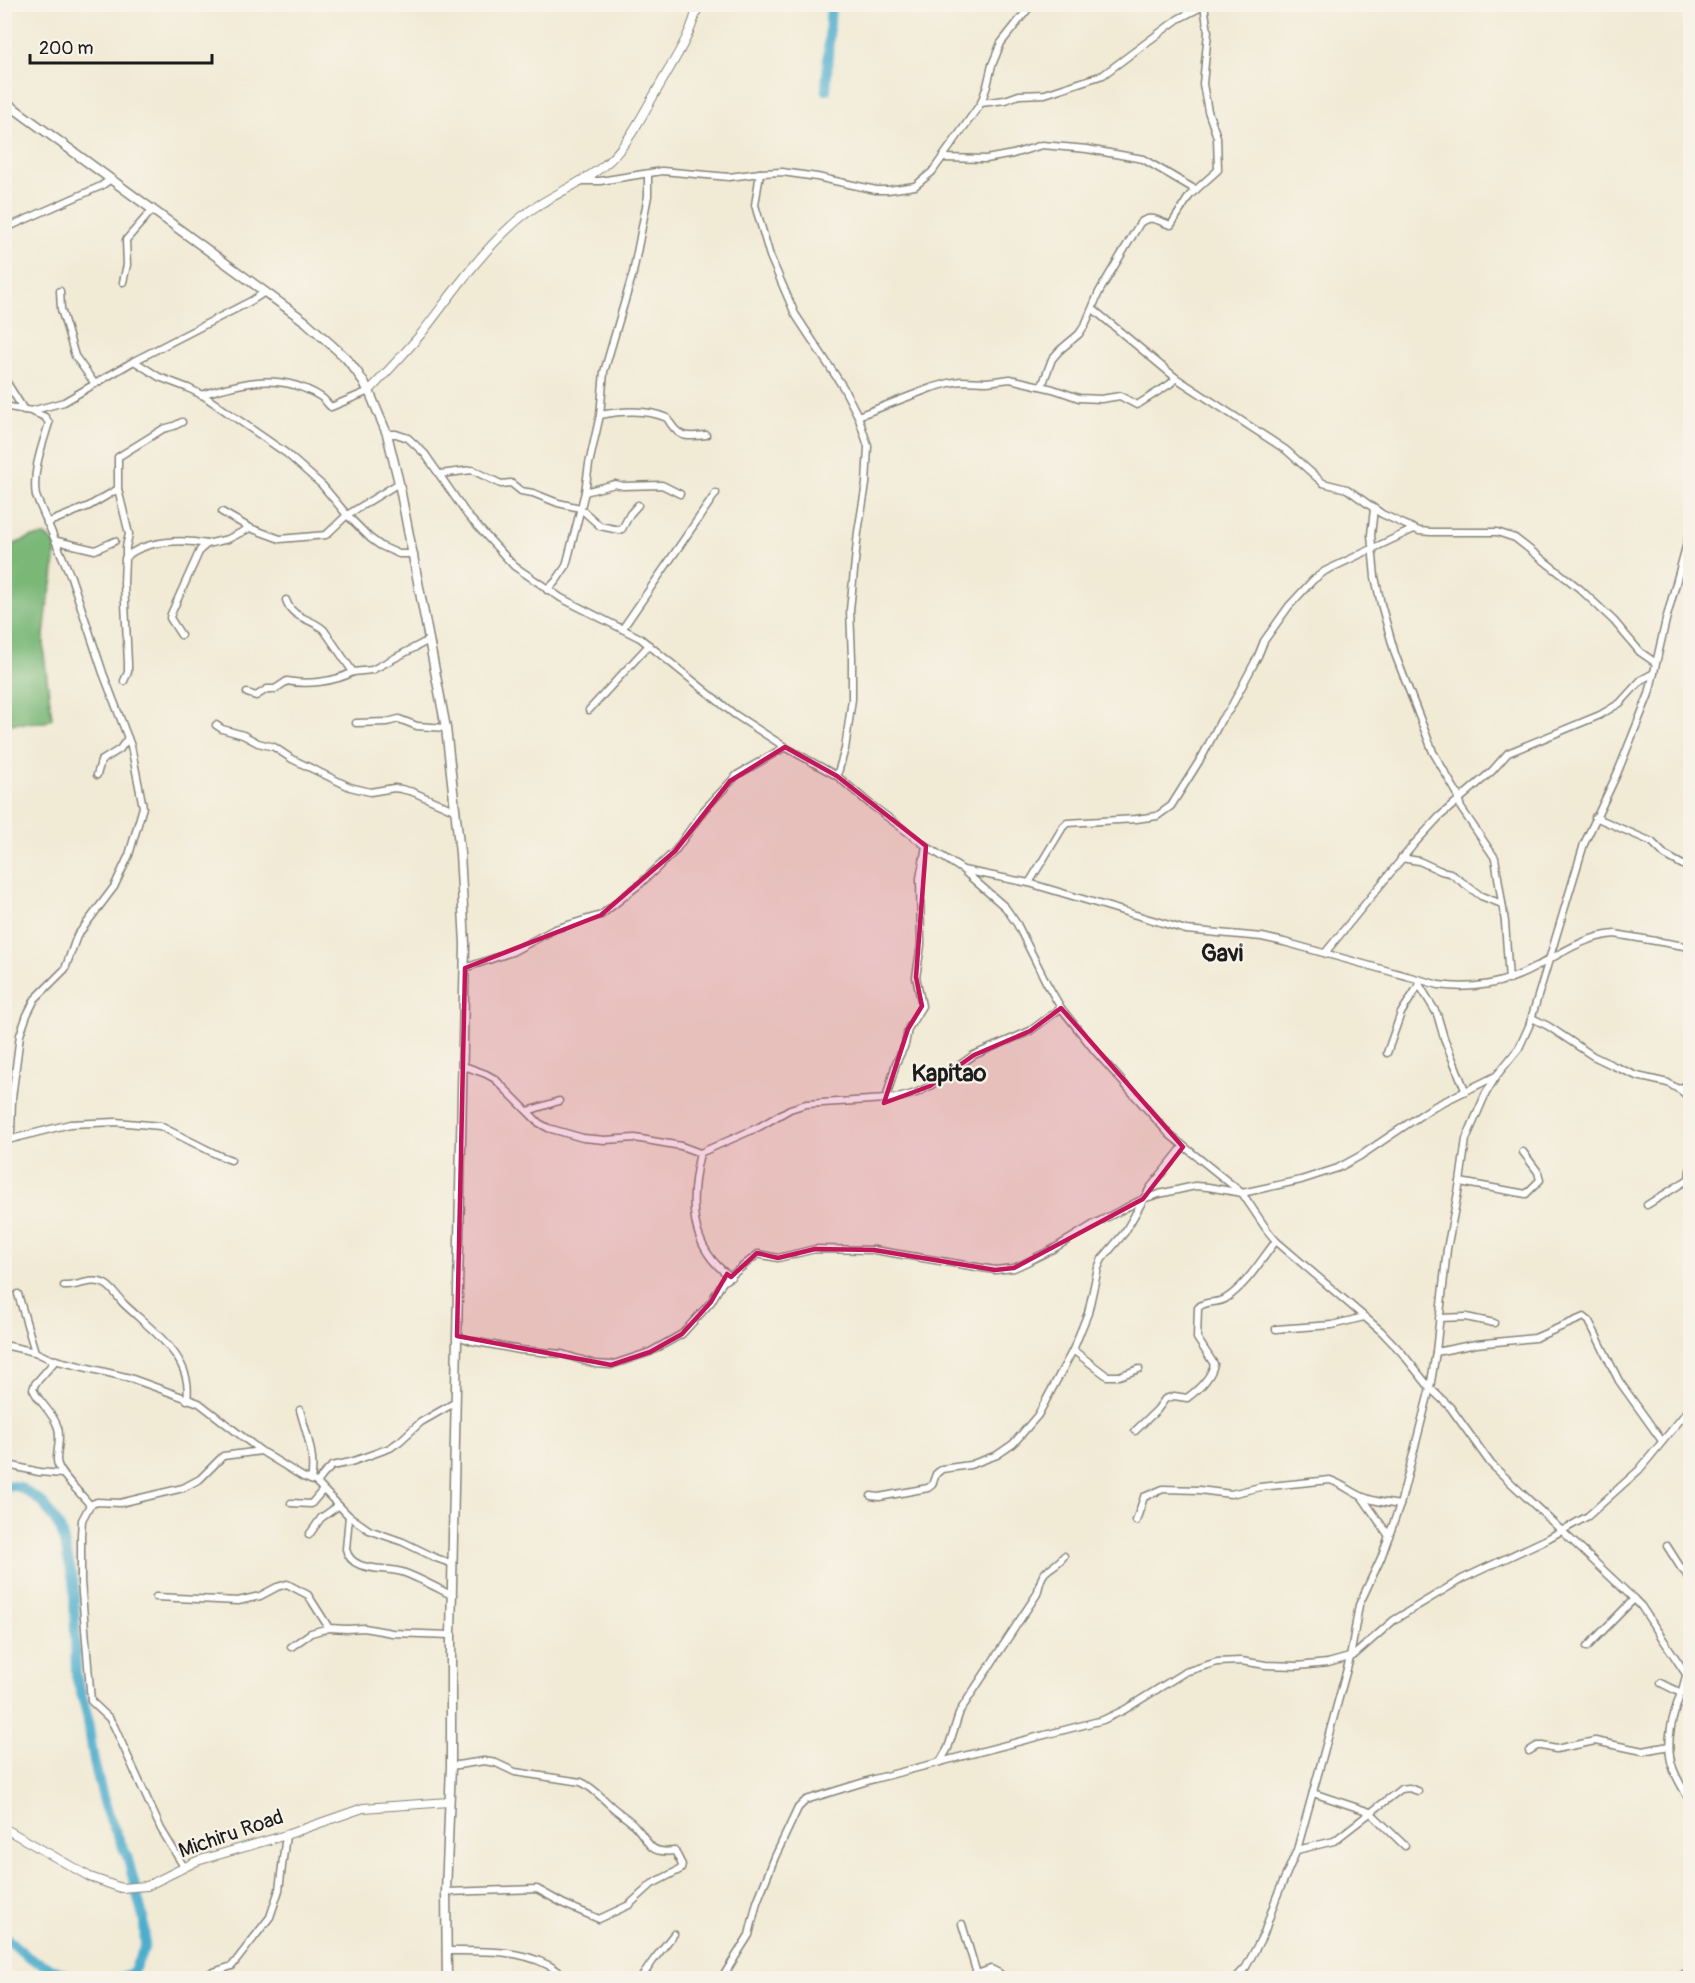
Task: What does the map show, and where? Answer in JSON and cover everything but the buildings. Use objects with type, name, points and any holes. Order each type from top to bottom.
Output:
[{"type":"main road","points":[[4,102],[153,209],[329,342],[357,372],[369,391],[387,434],[399,483],[446,728],[463,896],[464,1066],[451,1635],[451,1766],[446,1892],[447,1978]]},
{"type":"street","points":[[201,395],[240,384],[270,381],[300,388],[320,396],[331,407],[369,391],[401,357],[478,260],[511,225],[543,202],[609,162],[626,143],[682,44],[696,16],[698,4]]},
{"type":"street","points":[[579,181],[600,181],[674,171],[729,177],[760,173],[800,174],[888,190],[915,186],[932,172],[981,103],[1001,43],[1032,4]]},
{"type":"street","points":[[981,103],[1005,100],[1018,95],[1045,94],[1102,75],[1178,19],[1205,5],[1209,32],[1204,66],[1204,90],[1217,137],[1218,170],[1185,202],[1171,225],[1151,218],[1144,219],[1140,223],[1099,292],[1093,309],[1079,334],[1052,360],[1042,386]]},
{"type":"street","points":[[942,158],[993,158],[1042,145],[1087,149],[1143,159],[1196,190]]},
{"type":"street","points":[[760,173],[755,205],[774,267],[795,314],[843,387],[867,438],[866,484],[855,555],[850,610],[852,699],[845,749],[837,776]]},
{"type":"street","points":[[547,590],[566,566],[585,492],[600,415],[604,372],[635,264],[648,196],[648,174]]},
{"type":"street","points":[[4,230],[102,186],[111,179]]},
{"type":"street","points":[[123,282],[127,265],[126,240],[153,209]]},
{"type":"street","points":[[60,291],[61,309],[75,356],[95,384]]},
{"type":"street","points":[[28,411],[64,402],[134,361],[265,292]]},
{"type":"street","points":[[1093,309],[1176,378],[1286,450],[1323,483],[1347,489],[1374,509],[1414,529],[1431,532],[1497,532],[1515,538],[1588,596],[1641,652],[1656,663]]},
{"type":"street","points":[[134,361],[159,377],[201,395],[304,468],[322,485],[347,515],[381,546],[399,554],[414,554]]},
{"type":"street","points":[[4,378],[28,411]]},
{"type":"street","points":[[858,416],[931,388],[962,381],[987,382],[1010,379],[1079,398],[1101,399],[1120,396],[1137,405],[1176,378]]},
{"type":"street","points":[[4,406],[45,417],[49,423],[34,485],[36,496],[71,577],[103,673],[128,738],[143,799],[141,815],[129,855],[114,887],[77,936],[65,969],[35,999],[27,1015],[20,1035],[12,1098],[11,1133],[6,1141]]},
{"type":"street","points":[[600,415],[624,412],[652,414],[667,418],[680,434],[706,435]]},
{"type":"street","points":[[124,681],[128,672],[128,663],[124,561],[129,534],[117,489],[118,457],[163,429],[182,422]]},
{"type":"street","points":[[387,434],[408,438],[425,453],[468,516],[514,566],[547,590],[623,628],[649,645],[734,714],[785,747],[837,776],[926,846],[963,870],[1005,907],[1017,924],[1060,1008],[1126,1087],[1183,1147],[1242,1193],[1276,1241],[1402,1353],[1430,1388],[1450,1407],[1491,1464],[1635,1599],[1688,1671],[1690,1680]]},
{"type":"street","points":[[440,474],[472,470],[501,484],[511,483],[521,491],[580,508],[600,526],[619,530],[638,505]]},
{"type":"street","points":[[222,512],[250,528],[285,540],[326,535],[347,515],[399,483]]},
{"type":"street","points":[[585,492],[610,483],[623,486],[662,485],[680,494]]},
{"type":"street","points":[[47,523],[89,506],[117,489]]},
{"type":"street","points":[[623,628],[716,493]]},
{"type":"street","points":[[1374,509],[1371,528],[1377,591],[1395,654],[1432,752],[1457,793],[1464,813],[1495,858],[1509,957],[1509,980]]},
{"type":"street","points":[[181,635],[172,621],[171,614],[194,559],[207,544],[228,539],[250,528]]},
{"type":"street","points":[[1029,883],[1067,823],[1157,816],[1171,806],[1203,756],[1281,615],[1313,580],[1325,571],[1414,529]]},
{"type":"street","points":[[1236,1978],[1246,1967],[1264,1934],[1276,1898],[1297,1850],[1350,1658],[1359,1605],[1400,1505],[1430,1388],[1447,1249],[1466,1139],[1474,1118],[1497,1075],[1519,1048],[1526,1035],[1584,844],[1629,746],[1649,694],[1690,532]]},
{"type":"street","points":[[126,556],[148,546],[162,543],[192,540],[207,544]]},
{"type":"street","points":[[57,541],[95,550],[115,542]]},
{"type":"street","points":[[286,600],[293,613],[324,630],[353,672]]},
{"type":"street","points":[[247,693],[256,696],[267,689],[275,689],[287,681],[297,683],[331,680],[353,672],[372,670],[429,640]]},
{"type":"street","points":[[589,710],[649,645]]},
{"type":"street","points":[[1326,953],[1401,858],[1427,829],[1492,771],[1508,753],[1600,715],[1620,702],[1641,680],[1654,673]]},
{"type":"street","points":[[356,723],[387,722],[399,719],[417,726],[446,728]]},
{"type":"street","points":[[216,725],[258,743],[274,747],[292,759],[350,787],[370,792],[401,789],[456,811]]},
{"type":"street","points":[[97,775],[100,763],[120,749],[128,738]]},
{"type":"street","points":[[465,968],[513,952],[555,929],[600,915],[640,884],[675,851],[704,810],[730,781],[785,747]]},
{"type":"street","points":[[1595,817],[1652,842],[1665,855],[1690,869]]},
{"type":"street","points":[[886,1099],[908,1029],[922,1006],[916,977],[921,945],[920,878],[926,846]]},
{"type":"street","points":[[1401,858],[1419,861],[1450,873],[1481,897],[1502,904]]},
{"type":"street","points":[[963,870],[1029,883],[1186,930],[1262,938],[1326,953],[1420,982],[1458,988],[1509,980],[1570,947],[1605,934],[1690,947]]},
{"type":"street","points":[[1387,1053],[1401,1013],[1420,982]]},
{"type":"street","points":[[1420,982],[1437,1014],[1443,1038],[1466,1090]]},
{"type":"street","points":[[464,1066],[495,1079],[539,1123],[548,1128],[583,1138],[605,1140],[635,1138],[681,1146],[700,1153],[790,1109],[806,1104],[886,1099],[916,1093],[930,1086],[974,1055],[1030,1031],[1060,1008]]},
{"type":"street","points":[[1532,1018],[1593,1056],[1637,1076],[1663,1081],[1690,1098]]},
{"type":"street","points":[[457,1336],[472,1341],[520,1350],[562,1354],[595,1364],[611,1365],[651,1352],[682,1334],[711,1302],[722,1283],[758,1254],[778,1258],[815,1249],[874,1250],[995,1270],[1014,1268],[1053,1250],[1094,1224],[1143,1199],[1195,1186],[1208,1186],[1242,1193],[1300,1180],[1338,1168],[1433,1107],[1497,1075]]},
{"type":"street","points":[[1679,1089],[1690,1084]]},
{"type":"street","points":[[528,1110],[559,1101]]},
{"type":"street","points":[[6,1141],[70,1124],[116,1122],[160,1126],[231,1160]]},
{"type":"street","points":[[871,1496],[879,1497],[928,1488],[932,1485],[936,1474],[942,1469],[983,1461],[997,1455],[1013,1443],[1038,1415],[1073,1350],[1088,1313],[1102,1259],[1125,1232],[1143,1199],[1183,1147]]},
{"type":"street","points":[[1460,1182],[1526,1194],[1540,1180],[1538,1172],[1523,1152]]},
{"type":"street","points":[[700,1153],[694,1180],[695,1225],[704,1245],[720,1269],[731,1277]]},
{"type":"street","points":[[1647,1205],[1689,1179],[1690,1170]]},
{"type":"street","points":[[1135,1431],[1165,1399],[1174,1396],[1187,1398],[1203,1383],[1214,1364],[1197,1338],[1198,1308],[1201,1304],[1223,1300],[1250,1274],[1276,1241]]},
{"type":"street","points":[[720,1269],[722,1283]]},
{"type":"street","points":[[64,1286],[87,1282],[103,1283],[109,1287],[147,1323],[182,1365],[188,1378],[188,1400]]},
{"type":"street","points":[[18,1294],[35,1352]]},
{"type":"street","points":[[1276,1329],[1332,1324],[1364,1317]]},
{"type":"street","points":[[1440,1318],[1466,1317],[1494,1323]]},
{"type":"street","points":[[1436,1352],[1476,1344],[1535,1338],[1584,1317],[1589,1321],[1619,1382],[1662,1441]]},
{"type":"street","points":[[4,1345],[130,1378],[204,1406],[261,1451],[314,1482],[349,1516],[376,1534],[403,1542],[453,1564]]},
{"type":"street","points":[[1073,1350],[1107,1376],[1119,1376],[1139,1369]]},
{"type":"street","points":[[56,1360],[34,1384],[33,1389],[59,1428],[57,1464],[62,1474],[90,1504]]},
{"type":"street","points":[[314,1482],[332,1466],[351,1462],[390,1448],[421,1422],[456,1402]]},
{"type":"street","points":[[722,1978],[749,1935],[764,1883],[802,1803],[811,1798],[874,1779],[1103,1720],[1125,1710],[1185,1672],[1217,1662],[1240,1661],[1297,1666],[1350,1658],[1394,1620],[1462,1579],[1547,1539],[1588,1516],[1639,1470],[1690,1408]]},
{"type":"street","points":[[300,1410],[309,1437],[314,1482]]},
{"type":"street","points":[[184,1867],[160,1829],[114,1726],[91,1701],[81,1581],[82,1520],[90,1504],[120,1503],[183,1488],[200,1479],[223,1456],[261,1451]]},
{"type":"street","points":[[4,1464],[39,1472],[62,1474]]},
{"type":"street","points":[[1136,1521],[1144,1497],[1163,1489],[1231,1494],[1260,1487],[1330,1480],[1381,1503],[1400,1505]]},
{"type":"street","points":[[291,1503],[311,1504],[323,1490]]},
{"type":"street","points":[[1362,1496],[1389,1536]]},
{"type":"street","points":[[309,1535],[321,1518],[338,1506]]},
{"type":"street","points":[[349,1516],[346,1553],[351,1559],[372,1568],[406,1573],[453,1596]]},
{"type":"street","points":[[1666,1546],[1690,1578]]},
{"type":"street","points":[[940,1762],[948,1748],[960,1711],[1037,1594],[1042,1577],[1064,1556]]},
{"type":"street","points":[[156,1597],[238,1601],[260,1596],[287,1584],[308,1595],[328,1628]]},
{"type":"street","points":[[1587,1647],[1635,1599]]},
{"type":"street","points":[[291,1647],[311,1633],[328,1628],[364,1628],[392,1633],[451,1635]]},
{"type":"street","points":[[1688,1671],[1674,1710],[1669,1746],[1673,1768],[1690,1802]]},
{"type":"street","points":[[1661,1683],[1681,1693]]},
{"type":"street","points":[[1529,1751],[1536,1746],[1556,1749],[1595,1741],[1642,1751],[1669,1746]]},
{"type":"street","points":[[446,1892],[537,1889],[564,1904],[599,1918],[629,1905],[652,1884],[681,1869],[682,1865],[675,1851],[664,1852],[651,1847],[634,1824],[617,1812],[588,1785],[515,1772],[484,1761],[451,1766]]},
{"type":"street","points":[[1297,1850],[1334,1841],[1401,1789],[1408,1788],[1418,1791]]},
{"type":"street","points":[[1313,1793],[1370,1812],[1405,1846]]},
{"type":"street","name":"Michiru Road","points":[[4,1828],[90,1877],[121,1888],[147,1886],[212,1856],[286,1835],[363,1808],[449,1802]]},
{"type":"street","points":[[195,1978],[232,1966],[270,1917],[279,1890],[286,1835]]},
{"type":"street","points":[[962,1924],[977,1974],[991,1969],[1005,1978]]},
{"type":"street","points":[[641,1978],[674,1934]]},
{"type":"street","points":[[446,1951],[498,1953],[525,1957],[549,1965],[567,1978]]},
{"type":"street","points":[[1677,1978],[1690,1969]]},
{"type":"street","points":[[722,1978],[738,1978]]},
{"type":"highlighted area","points":[[785,747],[837,776],[926,846],[916,977],[922,1006],[908,1029],[884,1103],[930,1086],[974,1055],[1030,1031],[1061,1008],[1183,1147],[1143,1199],[1014,1268],[995,1270],[874,1250],[815,1249],[778,1258],[757,1253],[731,1277],[727,1274],[711,1302],[682,1334],[650,1352],[611,1365],[457,1336],[465,968],[601,915],[675,851],[730,781]]},
{"type":"green space","points":[[45,536],[56,546],[44,636],[44,655],[52,718],[46,722],[5,724],[4,548],[32,537]]},
{"type":"waterway","points":[[826,90],[831,4]]},
{"type":"waterway","points":[[4,1485],[20,1487],[43,1503],[61,1530],[74,1584],[76,1676],[87,1714],[94,1762],[107,1813],[127,1856],[144,1921],[145,1946],[133,1972],[120,1978]]},
{"type":"waterway","points":[[4,1936],[29,1958],[73,1978]]},
{"type":"district","name":"Gavi","points":[[1222,953]]},
{"type":"district","name":"Kapitao","points":[[949,1073]]}]
